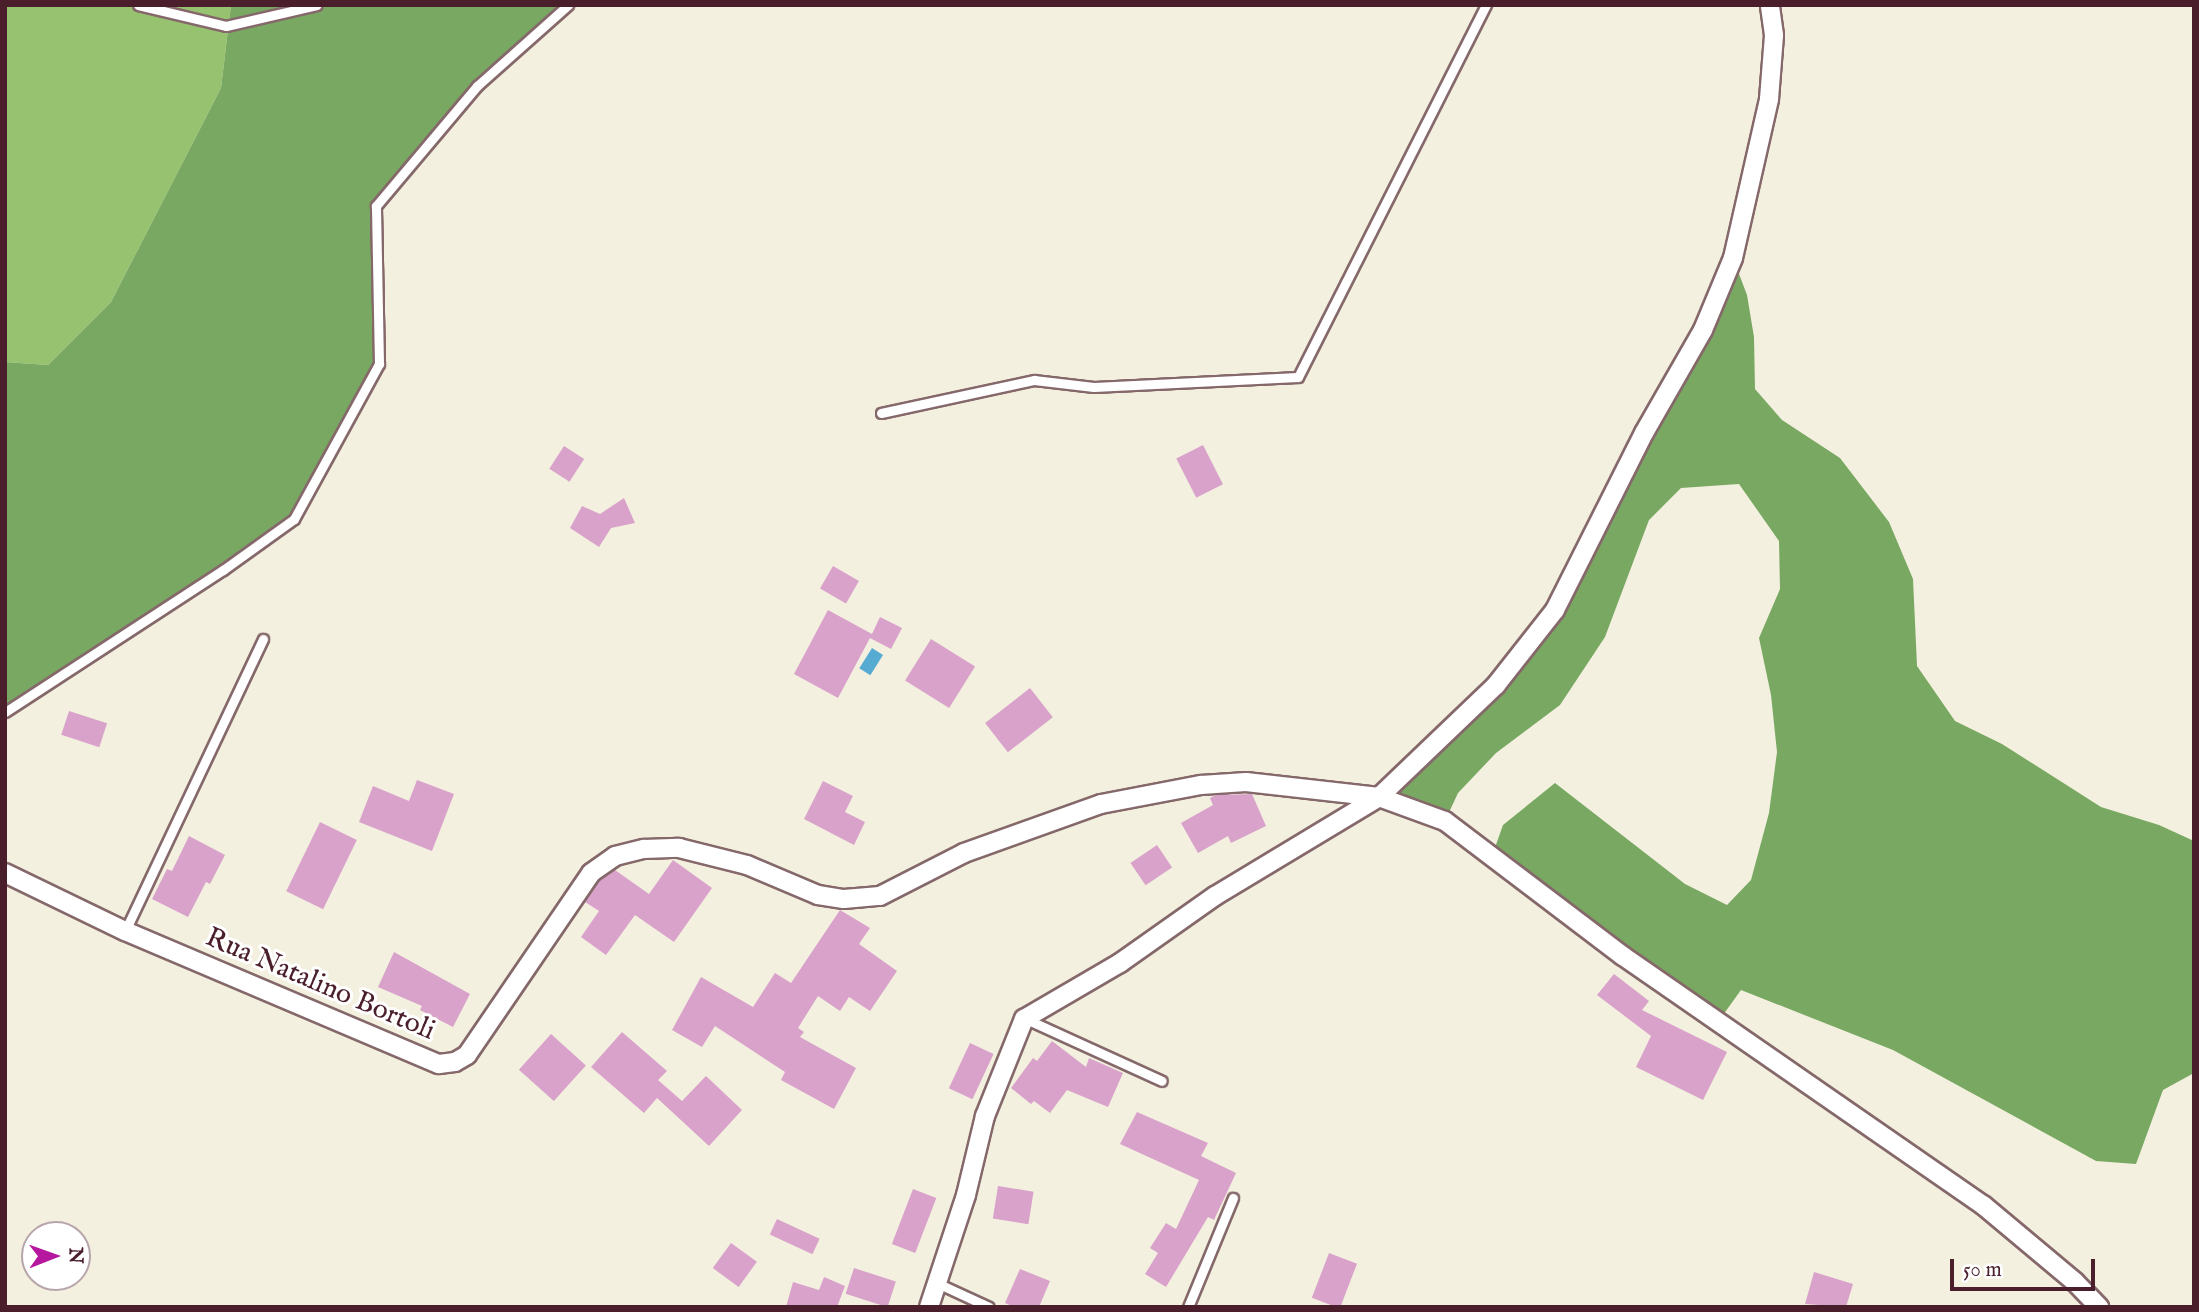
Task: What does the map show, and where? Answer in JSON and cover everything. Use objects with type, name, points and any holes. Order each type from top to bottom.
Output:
[{"type":"street","points":[[929,1307],[966,1195],[985,1116],[1024,1019],[1120,963],[1215,896],[1379,797],[1496,685],[1555,610],[1644,433],[1703,330],[1733,258],[1769,99],[1774,35],[1770,5]]},
{"type":"street","name":"Rua Natalino Bortoli","points":[[5,873],[125,930],[439,1064],[455,1062],[467,1055],[591,873],[615,856],[644,849],[679,849],[747,865],[818,895],[856,898],[880,896],[964,853],[1101,804],[1201,785],[1246,782],[1379,797],[1445,821],[1623,956],[1983,1205],[2075,1282],[2099,1307]]},
{"type":"lane","points":[[138,5],[226,26],[317,5]]},
{"type":"lane","points":[[5,712],[223,570],[293,519],[379,364],[376,206],[477,86],[568,5]]},
{"type":"lane","points":[[881,413],[1034,380],[1094,387],[1298,377],[1486,5]]},
{"type":"lane","points":[[125,930],[263,639]]},
{"type":"lane","points":[[1024,1019],[1161,1081]]},
{"type":"lane","points":[[1188,1307],[1233,1198]]},
{"type":"lane","points":[[937,1283],[989,1307]]},
{"type":"green space","points":[[5,5],[231,5],[221,88],[111,302],[48,365],[5,362]]},
{"type":"green space","points":[[231,5],[568,5],[477,86],[376,205],[379,364],[294,519],[5,712],[5,362],[48,365],[111,302],[221,88]]},
{"type":"green space","points":[[1733,258],[1747,295],[1754,337],[1755,389],[1782,420],[1840,458],[1889,522],[1913,579],[1917,666],[1955,721],[2002,744],[2101,807],[2159,825],[2194,841],[2194,1073],[2163,1090],[2136,1164],[2096,1161],[1893,1050],[1741,990],[1718,1022],[1492,856],[1503,825],[1555,783],[1685,884],[1727,905],[1751,880],[1769,813],[1777,752],[1771,695],[1759,638],[1780,589],[1779,541],[1739,484],[1681,488],[1649,520],[1605,637],[1560,705],[1496,753],[1458,793],[1445,821],[1379,797],[1555,610]]},
{"type":"water","points":[[872,648],[883,655],[870,675],[859,668]]},
{"type":"building","points":[[1203,445],[1223,484],[1196,498],[1176,459]]},
{"type":"building","points":[[564,446],[584,459],[569,482],[549,469]]},
{"type":"building","points":[[624,498],[635,523],[611,528],[599,547],[570,528],[582,506],[600,514]]},
{"type":"building","points":[[833,566],[859,581],[846,604],[820,589]]},
{"type":"building","points":[[828,610],[872,634],[880,617],[902,628],[891,649],[870,638],[838,698],[794,674]]},
{"type":"building","points":[[931,639],[975,667],[949,708],[905,681]]},
{"type":"building","points":[[1030,688],[1053,717],[1008,752],[985,723]]},
{"type":"building","points":[[69,711],[107,723],[99,747],[61,735]]},
{"type":"building","points":[[417,780],[454,794],[432,851],[359,822],[373,786],[409,801]]},
{"type":"building","points":[[823,781],[853,796],[845,812],[865,822],[854,845],[804,819]]},
{"type":"building","points":[[1252,794],[1266,826],[1231,843],[1228,836],[1198,853],[1181,823],[1213,805],[1210,798],[1216,795]]},
{"type":"building","points":[[320,822],[357,840],[323,909],[286,891]]},
{"type":"building","points":[[189,836],[225,855],[210,884],[206,882],[188,917],[152,899],[167,869],[172,871]]},
{"type":"building","points":[[1157,845],[1172,867],[1146,885],[1130,863]]},
{"type":"building","points":[[673,860],[712,888],[674,942],[635,915],[606,955],[581,937],[599,911],[585,902],[599,881],[615,870],[649,894]]},
{"type":"building","points":[[840,910],[870,928],[859,944],[897,971],[870,1011],[849,997],[840,1011],[818,996],[798,1028],[804,1032],[800,1037],[856,1068],[834,1109],[781,1080],[785,1072],[715,1026],[702,1047],[672,1030],[701,977],[753,1007],[775,973],[791,983]]},
{"type":"building","points":[[394,952],[470,994],[453,1027],[420,1010],[422,1006],[378,987]]},
{"type":"building","points":[[1614,974],[1649,1001],[1642,1010],[1727,1052],[1703,1100],[1636,1067],[1651,1036],[1597,995]]},
{"type":"building","points":[[622,1032],[667,1071],[658,1080],[682,1101],[706,1076],[742,1110],[709,1146],[657,1098],[644,1113],[591,1067]]},
{"type":"building","points":[[551,1034],[586,1065],[554,1101],[519,1070]]},
{"type":"building","points":[[1052,1041],[1086,1067],[1089,1058],[1123,1073],[1108,1107],[1067,1090],[1050,1113],[1034,1101],[1031,1104],[1011,1088],[1033,1058],[1037,1061]]},
{"type":"building","points":[[970,1043],[994,1054],[972,1099],[949,1088]]},
{"type":"building","points":[[1137,1112],[1208,1143],[1201,1156],[1236,1173],[1214,1220],[1208,1217],[1166,1287],[1145,1274],[1158,1253],[1150,1248],[1166,1223],[1176,1229],[1199,1180],[1120,1144]]},
{"type":"building","points":[[998,1186],[1034,1192],[1028,1224],[993,1219]]},
{"type":"building","points":[[913,1189],[936,1198],[915,1253],[892,1244]]},
{"type":"building","points":[[777,1219],[820,1239],[812,1254],[770,1234]]},
{"type":"building","points":[[731,1243],[757,1262],[739,1287],[713,1268]]},
{"type":"building","points":[[1329,1253],[1357,1264],[1340,1307],[1312,1298]]},
{"type":"building","points":[[854,1268],[896,1282],[888,1307],[846,1294]]},
{"type":"building","points":[[1020,1269],[1050,1281],[1039,1307],[1014,1307],[1005,1303]]},
{"type":"building","points":[[1814,1272],[1853,1284],[1846,1307],[1805,1304]]},
{"type":"building","points":[[824,1277],[845,1286],[837,1307],[786,1307],[793,1282],[819,1290]]}]
